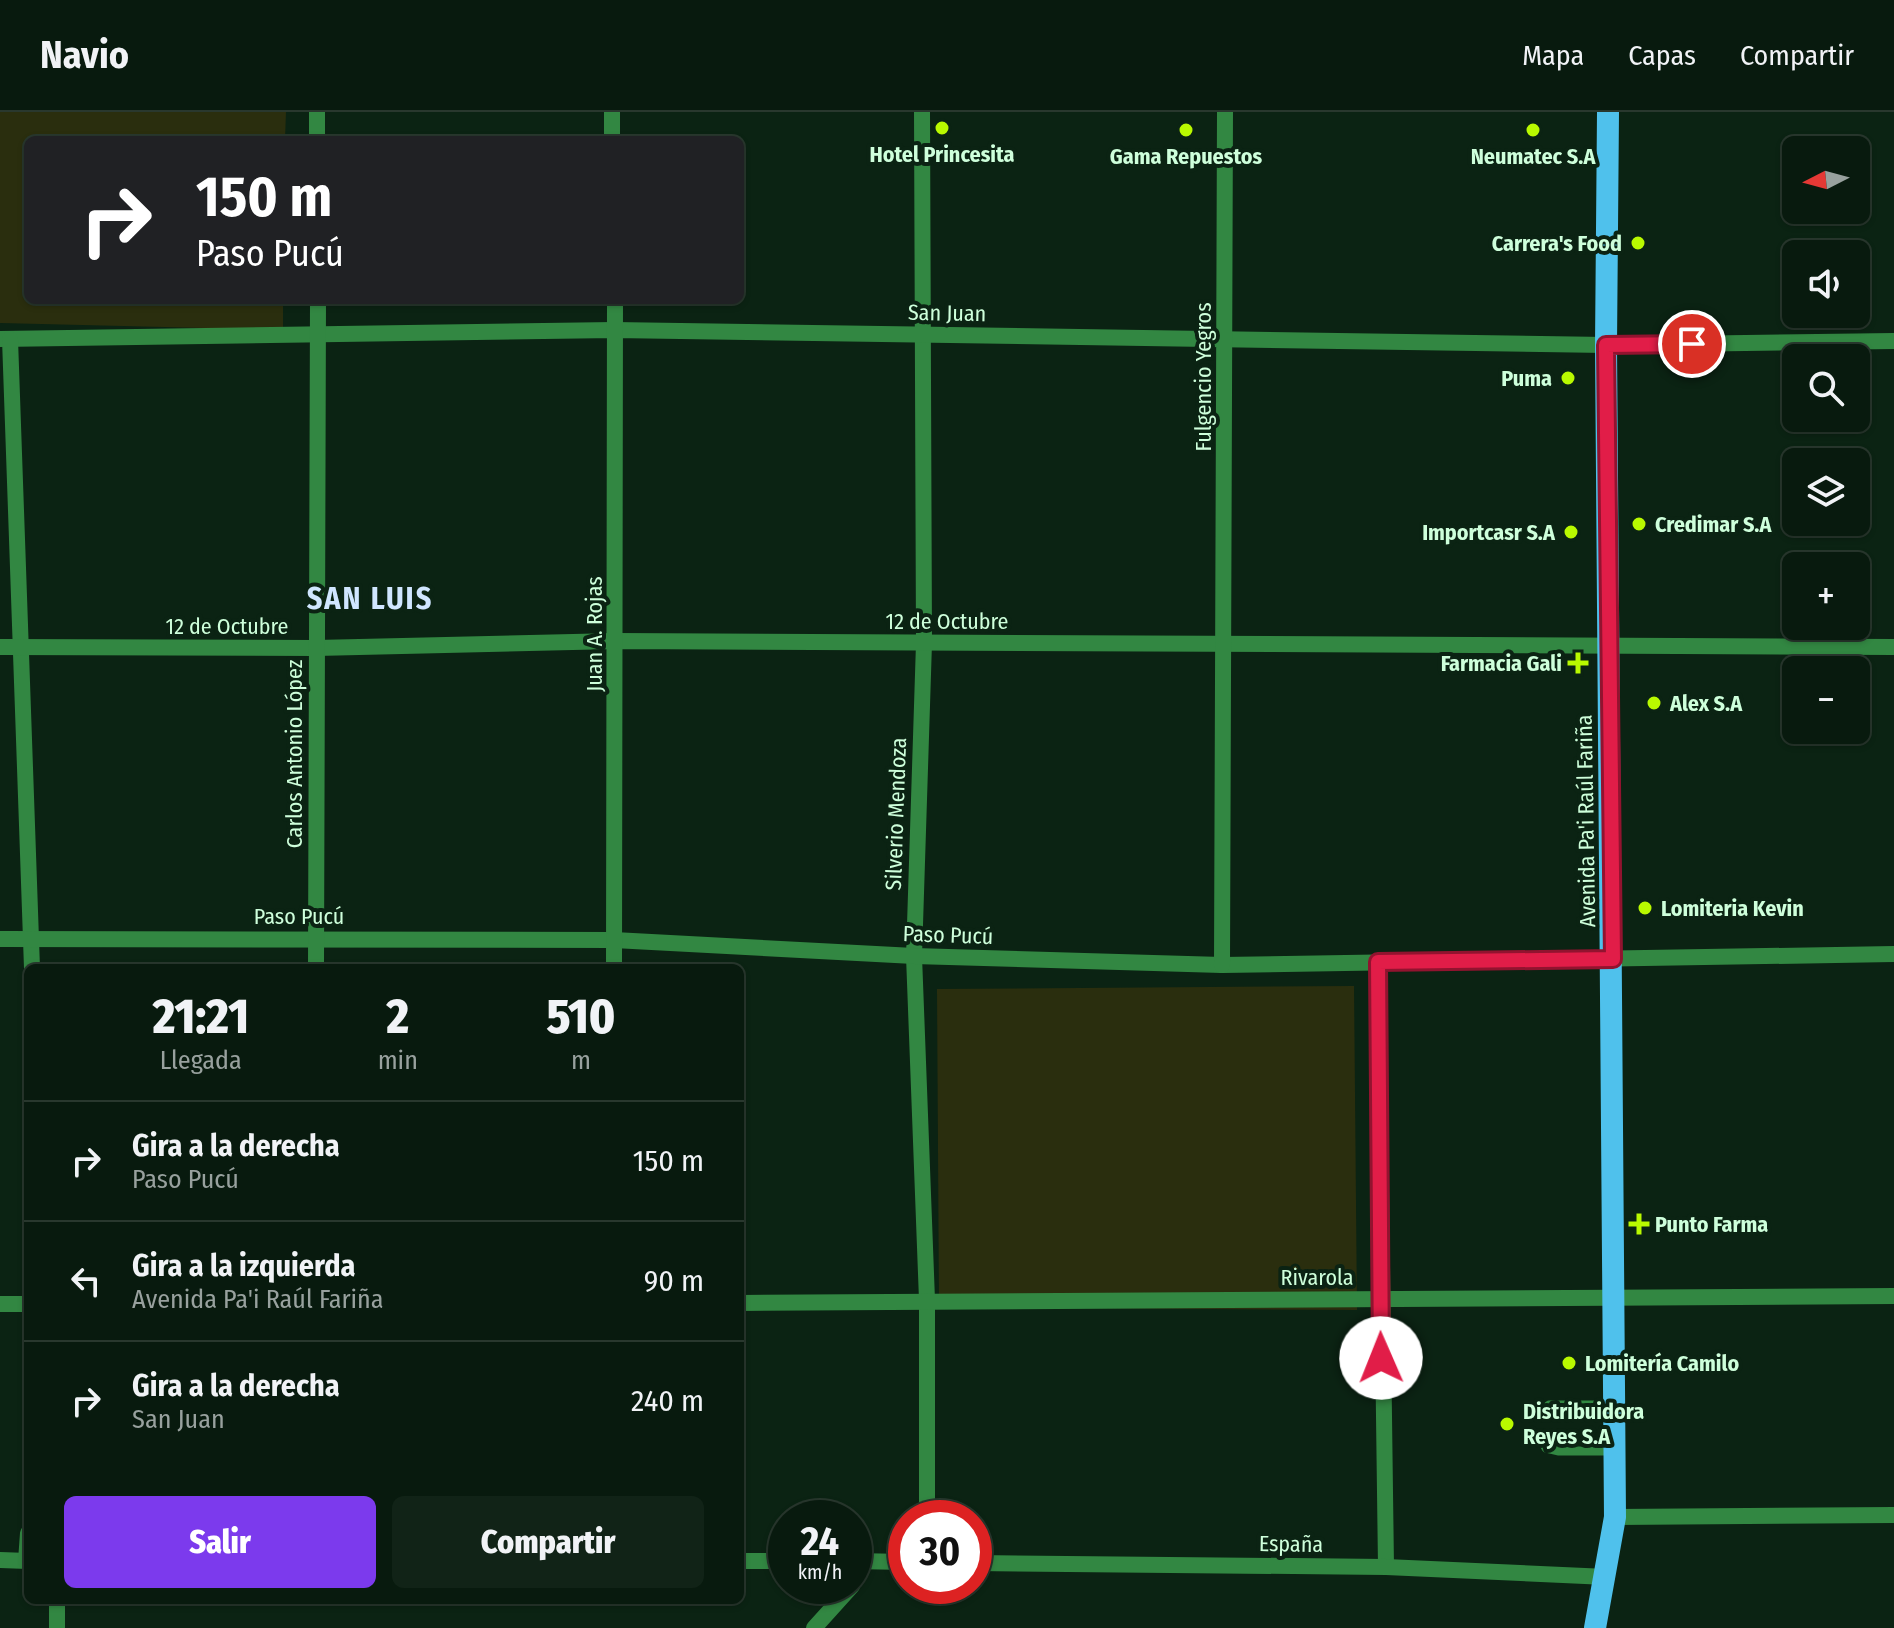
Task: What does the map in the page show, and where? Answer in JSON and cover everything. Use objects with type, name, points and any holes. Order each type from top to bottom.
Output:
[{"type":"highway","name":"Avenida Pa'i Raúl Fariña","points":[[1595,1628],[1607,1577],[1615,1517],[1616,1451],[1606,345],[1608,112]]},
{"type":"street","points":[[317,112],[317,136]]},
{"type":"street","points":[[612,112],[612,136]]},
{"type":"street","name":"Silverio Mendoza","points":[[922,112],[924,643],[914,956],[927,1300],[927,1500]]},
{"type":"street","name":"Fulgencio Yegros","points":[[1222,965],[1225,112]]},
{"type":"street","name":"Carlos Antonio López","points":[[316,964],[318,304]]},
{"type":"street","name":"Juan A. Rojas","points":[[614,964],[615,304]]},
{"type":"street","name":"San Juan","points":[[5,339],[614,330],[1606,345],[1894,341]]},
{"type":"street","points":[[5,339],[22,647],[32,964]]},
{"type":"street","name":"12 de Octubre","points":[[0,647],[316,648],[616,641],[1224,641],[1894,647]]},
{"type":"street","name":"Paso Pucú","points":[[0,939],[614,940],[914,956],[1222,965],[1894,954]]},
{"type":"street","points":[[1378,962],[1380,1299],[1386,1567]]},
{"type":"street","name":"Rivarola","points":[[744,1303],[1894,1296]]},
{"type":"street","points":[[0,1304],[24,1304]]},
{"type":"street","points":[[1615,1517],[1894,1515]]},
{"type":"street","points":[[0,1560],[24,1561]]},
{"type":"street","points":[[744,1561],[768,1561]]},
{"type":"street","points":[[872,1563],[888,1561]]},
{"type":"street","name":"España","points":[[992,1563],[1386,1567],[1607,1577]]},
{"type":"street","points":[[57,1604],[57,1628]]},
{"type":"street","points":[[814,1628],[836,1604]]},
{"type":"lane","points":[[1541,1411],[1549,1405],[1616,1405]]},
{"type":"lane","points":[[1541,1439],[1546,1448],[1559,1451],[1616,1451]]},
{"type":"green space","points":[[0,112],[286,112],[285,136],[24,136],[24,304],[283,304],[283,330],[0,323]]},
{"type":"green space","points":[[1354,986],[1357,1310],[939,1307],[937,989]]},
{"type":"place","name":"Hotel Princesita","points":[[942,128]]},
{"type":"place","name":"Gama Repuestos","points":[[1186,130]]},
{"type":"place","name":"Neumatec S.A","points":[[1533,130]]},
{"type":"place","name":"Carrera's Food","points":[[1638,243]]},
{"type":"place","name":"Puma","points":[[1568,378]]},
{"type":"place","name":"Credimar S.A","points":[[1639,524]]},
{"type":"place","name":"Importcasr S.A","points":[[1571,532]]},
{"type":"place","name":"Farmacia Gali","points":[[1578,663]]},
{"type":"place","name":"Alex S.A","points":[[1654,703]]},
{"type":"place","name":"Lomiteria Kevin","points":[[1645,908]]},
{"type":"place","name":"Punto Farma","points":[[1639,1224]]},
{"type":"place","name":"Lomitería Camilo","points":[[1569,1363]]},
{"type":"place","name":"Distribuidora Reyes S.A","points":[[1507,1424]]},
{"type":"district","name":"SAN LUIS","points":[[370,599]]},
{"type":"route","points":[[1381,1358],[1378,962],[1613,959],[1606,345],[1692,344]]}]
